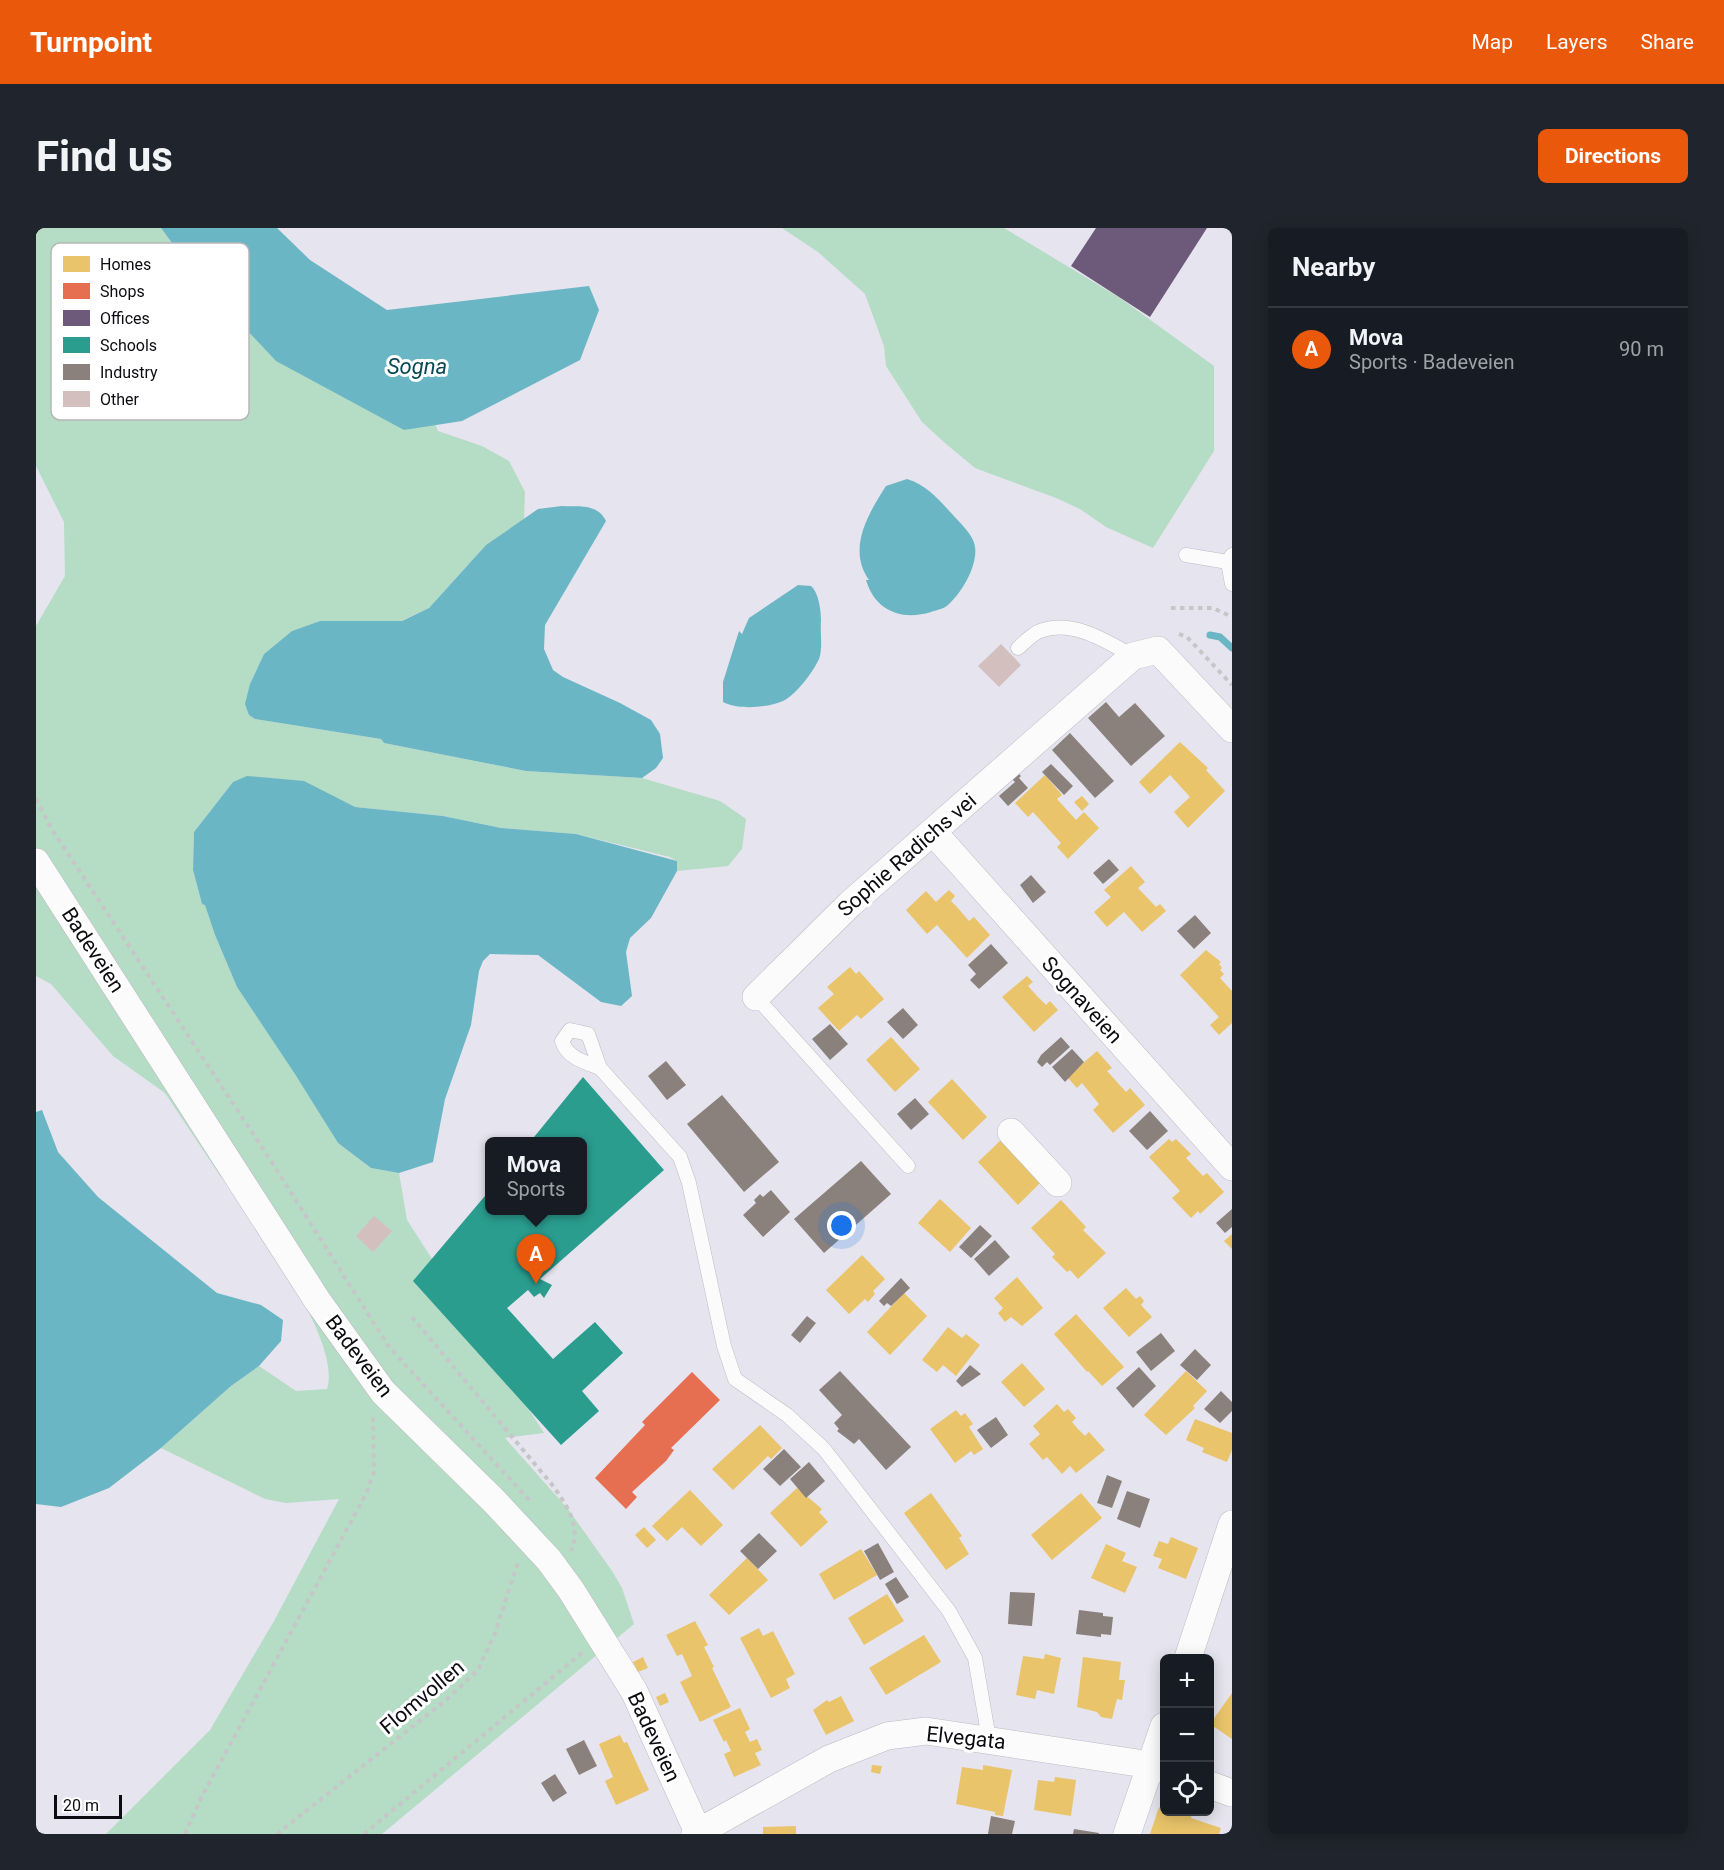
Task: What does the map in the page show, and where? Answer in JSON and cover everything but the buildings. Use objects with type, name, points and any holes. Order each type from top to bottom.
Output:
[{"type":"street","points":[[1133,656],[1158,650],[1232,729]]},
{"type":"street","name":"Sophie Radichs vei","points":[[756,997],[850,904],[1133,656]]},
{"type":"street","name":"Sognaveien","points":[[933,832],[1232,1167]]},
{"type":"street","name":"Badeveien","points":[[36,862],[317,1300],[383,1392],[494,1501],[549,1560],[562,1578],[634,1691],[697,1833]]},
{"type":"street","points":[[1011,1132],[1058,1183]]},
{"type":"street","points":[[1190,1654],[1232,1525]]},
{"type":"street","name":"Elvegata","points":[[697,1833],[829,1759],[887,1736],[926,1731],[1158,1767]]},
{"type":"street","points":[[1127,1834],[1158,1767]]},
{"type":"street","points":[[1214,1787],[1232,1793]]},
{"type":"lane","points":[[1186,555],[1230,558],[1232,584]]},
{"type":"lane","points":[[1018,648],[1038,631],[1053,627],[1070,628],[1094,635],[1133,656]]},
{"type":"lane","name":"Sophie Radichs vei","points":[[756,997],[908,1166]]},
{"type":"lane","points":[[600,1068],[680,1157],[689,1183],[724,1346],[735,1379],[787,1415],[824,1449],[949,1611],[975,1658],[989,1739]]},
{"type":"path","points":[[1171,608],[1213,608],[1232,617]]},
{"type":"path","points":[[1172,632],[1187,637],[1232,685]]},
{"type":"path","points":[[36,799],[51,828],[271,1161],[389,1347],[466,1428],[538,1511]]},
{"type":"path","points":[[412,1317],[530,1457],[567,1506],[574,1526],[574,1544],[562,1578]]},
{"type":"path","points":[[184,1834],[201,1798],[366,1494],[374,1462],[372,1402],[383,1392]]},
{"type":"path","name":"Flomvollen","points":[[277,1834],[446,1700],[478,1670],[495,1633],[520,1556],[530,1541]]},
{"type":"path","points":[[364,1834],[600,1638]]},
{"type":"green space","points":[[36,228],[161,228],[172,243],[51,243],[51,420],[249,420],[249,315],[404,430],[435,424],[438,431],[482,446],[509,461],[525,492],[524,519],[486,545],[429,608],[401,621],[320,621],[292,631],[264,654],[250,684],[249,715],[255,719],[381,739],[384,743],[526,771],[642,778],[720,801],[746,819],[742,849],[728,866],[677,871],[677,861],[670,857],[576,834],[501,828],[443,816],[355,807],[331,796],[233,782],[194,832],[193,870],[202,904],[205,904],[215,935],[237,987],[296,1074],[338,1143],[371,1168],[399,1173],[407,1220],[544,1433],[505,1438],[568,1509],[612,1571],[622,1588],[634,1624],[382,1834],[106,1834],[210,1730],[274,1621],[339,1499],[286,1503],[265,1499],[161,1448],[231,1386],[259,1366],[296,1391],[327,1389],[328,1369],[322,1344],[296,1289],[235,1193],[221,1177],[165,1093],[113,1056],[51,984],[36,976],[36,626],[65,576],[64,522],[36,466]]},
{"type":"green space","points":[[782,228],[1004,228],[1120,298],[1214,366],[1214,451],[1153,548],[1106,527],[1080,509],[1056,498],[975,468],[945,443],[922,422],[886,366],[884,346],[865,294],[818,252]]},
{"type":"water","name":"Sogna","points":[[161,228],[277,228],[310,260],[387,310],[589,286],[599,310],[580,360],[462,421],[404,430],[276,361],[249,332],[249,243],[172,243]]},
{"type":"water","points":[[907,479],[921,485],[938,499],[969,533],[975,548],[969,575],[954,599],[946,606],[931,612],[910,615],[891,611],[876,599],[870,591],[866,580],[869,580],[860,556],[862,532],[879,497],[886,486]]},
{"type":"water","points":[[581,506],[593,509],[598,511],[606,521],[545,625],[544,649],[553,670],[563,677],[651,720],[660,734],[663,758],[656,768],[642,778],[526,771],[384,743],[381,739],[255,719],[249,715],[245,704],[250,684],[264,654],[292,631],[320,621],[402,621],[429,608],[486,545],[538,509]]},
{"type":"water","points":[[798,585],[811,586],[816,593],[820,607],[821,650],[813,670],[804,683],[783,701],[761,707],[736,706],[723,702],[723,682],[739,631],[742,634],[749,618]]},
{"type":"water","points":[[247,776],[304,781],[355,807],[443,816],[501,828],[576,834],[677,861],[677,871],[651,918],[630,938],[626,952],[632,996],[621,1006],[601,1002],[538,955],[490,954],[483,961],[479,971],[471,1025],[445,1099],[433,1162],[399,1173],[371,1168],[338,1143],[237,987],[205,905],[202,904],[193,870],[194,832],[233,782]]},
{"type":"water","points":[[42,1110],[58,1152],[98,1197],[217,1293],[261,1305],[283,1320],[281,1341],[259,1366],[231,1386],[161,1448],[109,1488],[61,1507],[36,1504],[36,1112]]},
{"type":"waterway","points":[[1210,635],[1220,637],[1232,648]]},
{"type":"place","name":"Mova","points":[[536,1284]]}]
